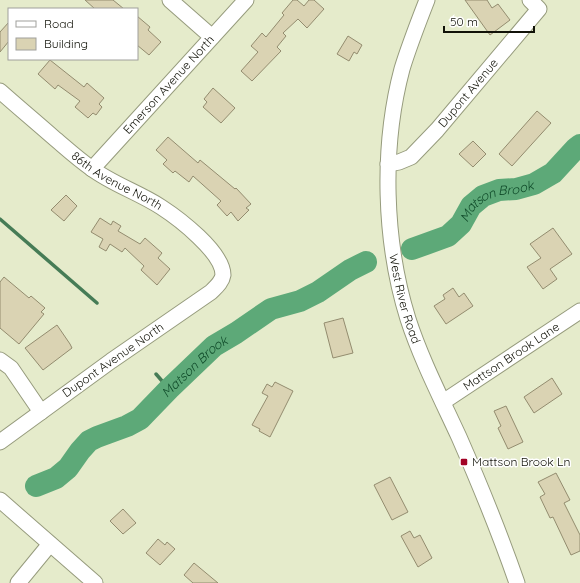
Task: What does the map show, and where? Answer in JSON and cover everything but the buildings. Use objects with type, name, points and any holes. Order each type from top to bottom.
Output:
[{"type":"street","points":[[170,0],[212,37]]},
{"type":"street","name":"Emerson Avenue North","points":[[92,169],[246,0]]},
{"type":"street","name":"West River Road","points":[[427,0],[402,70],[391,128],[388,164],[389,215],[396,266],[408,318],[420,351],[475,476],[517,583]]},
{"type":"street","name":"Dupont Avenue","points":[[388,164],[411,158],[437,130],[534,4]]},
{"type":"street","name":"86th Avenue North","points":[[0,91],[92,169],[160,206],[182,221],[214,254],[222,267],[223,276]]},
{"type":"street","name":"Dupont Avenue North","points":[[0,442],[211,292],[219,285],[223,276]]},
{"type":"street","name":"Mattson Brook Lane","points":[[443,402],[580,311]]},
{"type":"street","points":[[0,360],[11,368],[41,412]]},
{"type":"street","points":[[0,500],[95,583]]},
{"type":"street","points":[[18,583],[50,544]]},
{"type":"waterway","name":"Matson Brook","points":[[412,249],[448,236],[461,224],[471,206],[483,196],[499,190],[516,189],[534,184],[553,173],[580,145]]},
{"type":"waterway","points":[[0,219],[97,303]]},
{"type":"waterway","name":"Matson Brook","points":[[36,486],[56,478],[68,468],[89,441],[127,426],[140,419],[214,346],[271,309],[300,301],[318,292],[350,270],[366,262]]},
{"type":"waterway","points":[[156,374],[169,389]]},
{"type":"place","name":"Mattson Brook Ln","points":[[464,462]]}]
